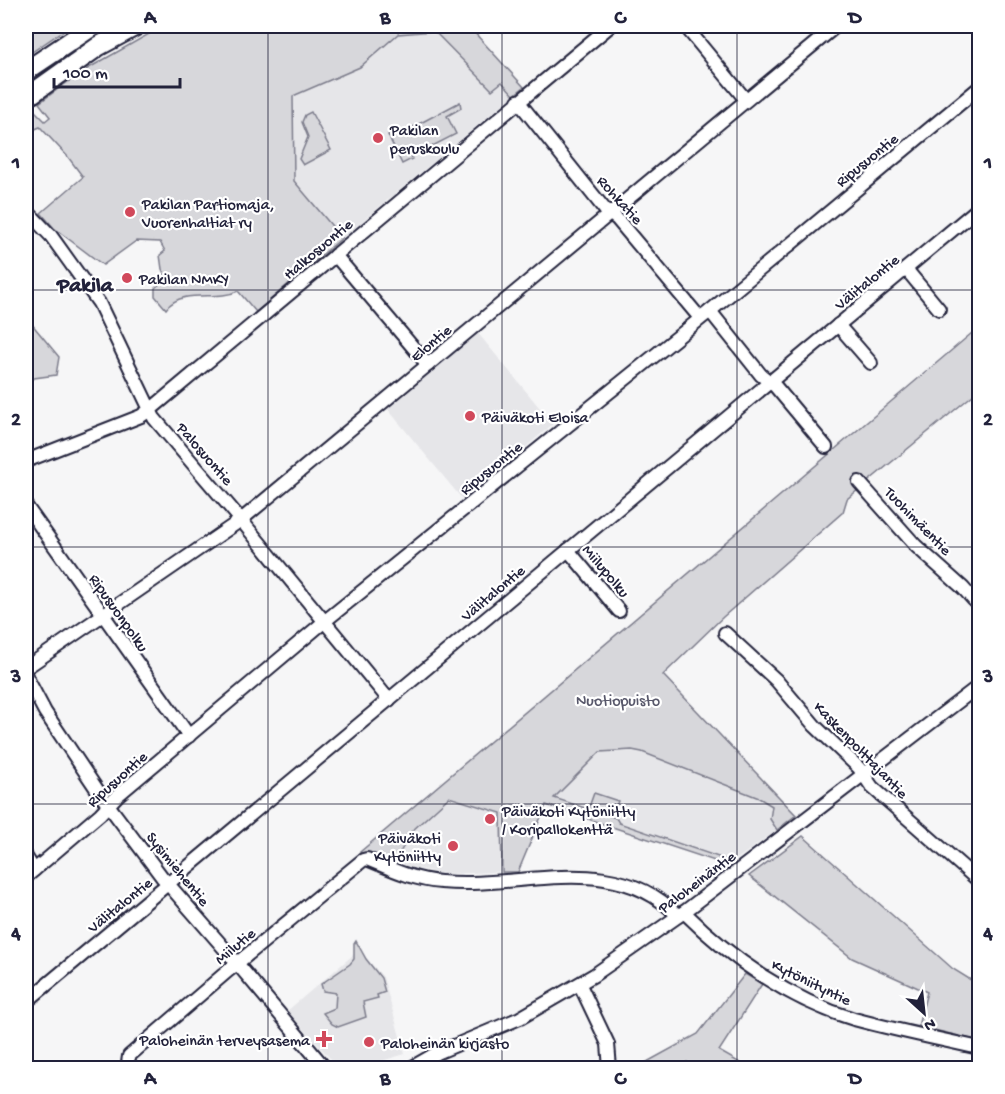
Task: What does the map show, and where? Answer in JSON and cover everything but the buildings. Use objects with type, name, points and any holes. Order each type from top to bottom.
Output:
[{"type":"highway","points":[[26,71],[93,26]]},
{"type":"highway","points":[[26,98],[99,46],[136,26]]},
{"type":"street","name":"Halkosuontie","points":[[26,462],[141,416],[150,410],[610,26]]},
{"type":"street","points":[[685,26],[746,100]]},
{"type":"street","name":"Elontie","points":[[28,671],[241,520],[836,26]]},
{"type":"street","name":"Ripusuontie","points":[[30,873],[326,621],[705,315],[980,87]]},
{"type":"street","name":"Rohkatie","points":[[518,101],[606,211],[769,381],[826,447]]},
{"type":"street","name":"Välitalontie","points":[[26,1002],[980,207]]},
{"type":"street","name":"Palosuontie","points":[[26,214],[28,212],[51,236],[99,303],[154,418],[326,621],[389,700]]},
{"type":"street","points":[[335,255],[428,365]]},
{"type":"street","points":[[906,269],[939,309]]},
{"type":"street","points":[[838,325],[871,363]]},
{"type":"street","name":"Tuohimäentie","points":[[860,482],[902,532],[963,588],[980,607]]},
{"type":"street","name":"Ripusuonpolku","points":[[26,506],[189,736]]},
{"type":"street","name":"Miilupolku","points":[[568,550],[619,611]]},
{"type":"street","name":"Kaskenpolttajantie","points":[[725,633],[776,680],[815,726],[860,768],[888,802],[980,882]]},
{"type":"street","name":"Sysimiehentie","points":[[28,671],[45,712],[168,885],[325,1068]]},
{"type":"street","name":"Paloheinäntie","points":[[411,1068],[437,1053],[520,1018],[580,985],[681,914],[980,685]]},
{"type":"street","points":[[26,857],[30,873]]},
{"type":"street","name":"Kytöniityntie","points":[[367,859],[402,874],[442,882],[557,876],[602,878],[631,886],[655,896],[769,980],[809,1000],[854,1018],[980,1048]]},
{"type":"street","name":"Miilutie","points":[[129,1066],[129,1056],[359,862],[367,859]]},
{"type":"street","points":[[580,985],[608,1044],[610,1068]]},
{"type":"shaded area","name":"Pakilan peruskoulu","points":[[434,31],[492,89],[502,82],[514,95],[342,238],[294,181],[293,96],[360,67],[398,34]]},
{"type":"shaded area","name":"Päiväkoti Eloisa","points":[[477,332],[553,424],[463,500],[386,407]]},
{"type":"shaded area","points":[[618,750],[642,752],[759,798],[772,806],[770,819],[777,830],[733,862],[619,823],[616,817],[554,798],[600,752]]},
{"type":"shaded area","name":"Päiväkoti Kytöniitty","points":[[449,797],[501,812],[502,872],[444,874],[395,861],[412,831]]},
{"type":"shaded area","points":[[359,950],[383,977],[405,1054],[358,1068],[339,1068],[287,1011]]},
{"type":"green space","points":[[30,26],[70,26],[26,56],[26,29]]},
{"type":"green space","points":[[163,26],[482,26],[474,32],[524,87],[514,95],[502,82],[492,90],[434,31],[398,34],[360,67],[293,96],[294,181],[342,238],[256,312],[238,291],[229,294],[181,298],[166,309],[155,296],[155,288],[166,278],[160,255],[165,251],[160,242],[136,241],[103,265],[54,228],[41,213],[83,177],[40,127],[26,137],[26,117],[34,110],[45,121],[50,117],[39,103],[80,73]]},
{"type":"green space","points":[[460,102],[461,108],[447,116],[456,134],[402,164],[388,135],[397,130],[400,134]]},
{"type":"green space","points":[[311,112],[331,150],[303,165],[299,159],[308,137],[302,122],[305,115]]},
{"type":"green space","points":[[26,317],[59,357],[56,375],[34,378],[26,382]]},
{"type":"green space","name":"Nuotiopuisto","points":[[979,327],[979,390],[847,499],[843,512],[723,617],[663,675],[796,815],[777,830],[770,819],[772,806],[759,798],[642,752],[632,750],[600,752],[554,798],[616,818],[619,823],[733,862],[725,870],[724,864],[546,805],[518,872],[502,872],[501,813],[449,797],[412,831],[393,865],[361,855],[360,852]]},
{"type":"green space","points":[[594,793],[618,801],[613,815],[589,807]]},
{"type":"green space","points":[[803,836],[953,969],[979,985],[979,1041],[918,1026],[927,992],[852,958],[749,876]]},
{"type":"green space","points":[[356,941],[381,978],[385,992],[377,995],[378,998],[363,1002],[366,1017],[338,1027],[332,1024],[323,1013],[335,1008],[336,993],[323,991],[321,984],[350,964],[354,959]]},
{"type":"green space","points":[[745,974],[762,984],[719,1051],[749,1068],[692,1068],[687,1062],[677,1068],[636,1068],[698,1034]]},
{"type":"place","name":"Pakilan peruskoulu","points":[[378,138]]},
{"type":"place","name":"Pakilan Partiomaja, Vuorenhaltiat ry","points":[[130,212]]},
{"type":"place","name":"Pakilan NMKY","points":[[127,278]]},
{"type":"place","name":"Päiväkoti Eloisa","points":[[470,416]]},
{"type":"place","name":"Päiväkoti Kytöniitty / Koripallokenttä","points":[[490,819]]},
{"type":"place","name":"Päiväkoti Kytöniitty","points":[[453,846]]},
{"type":"place","name":"Paloheinän terveysasema","points":[[324,1039]]},
{"type":"place","name":"Paloheinän kirjasto","points":[[369,1042]]},
{"type":"district","name":"Pakila","points":[[85,283]]}]
